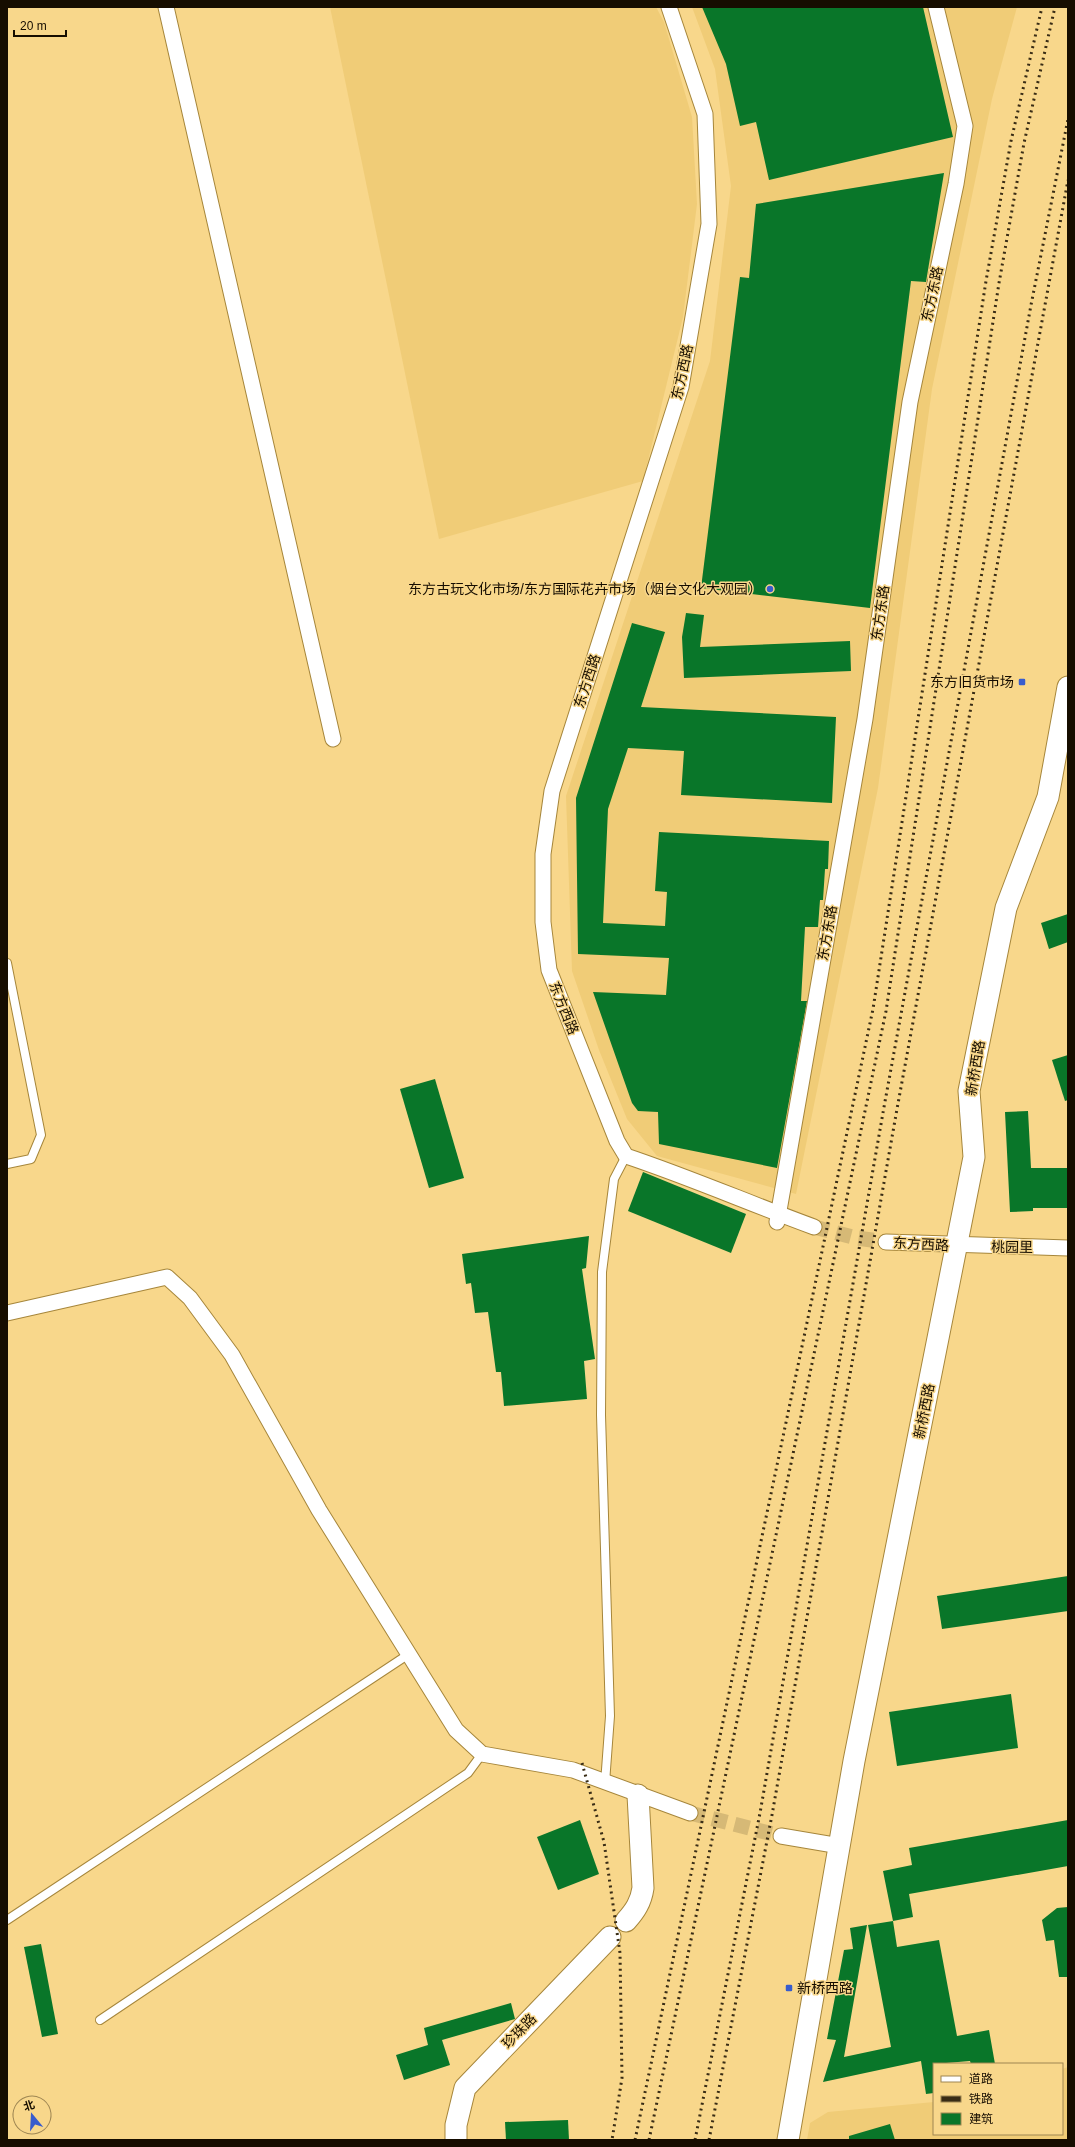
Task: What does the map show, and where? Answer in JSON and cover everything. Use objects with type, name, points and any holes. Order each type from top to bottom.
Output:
[{"type":"street","points":[[166,7],[333,739]]},
{"type":"street","name":"东方西路","points":[[626,1156],[617,1141],[549,970],[543,922],[543,854],[552,791],[681,387],[709,224],[705,114],[669,7]]},
{"type":"street","name":"东方东路","points":[[777,1218],[865,718],[910,402],[956,184],[964,126],[936,7]]},
{"type":"street","name":"新桥西路","points":[[788,2140],[858,1746],[974,1156],[969,1091],[1006,908],[1048,797],[1068,687]]},
{"type":"street","points":[[626,1156],[682,1175],[777,1218],[814,1227]]},
{"type":"street","name":"东方西路","points":[[886,1242],[956,1246]]},
{"type":"street","name":"桃园里","points":[[956,1246],[1068,1248]]},
{"type":"street","points":[[7,1313],[167,1277],[190,1298],[232,1355],[319,1510],[456,1730],[482,1754],[556,1766],[690,1813]]},
{"type":"street","points":[[626,1921],[636,1910],[642,1897],[643,1888],[638,1795]]},
{"type":"street","points":[[781,1836],[840,1846]]},
{"type":"street","name":"珍珠路","points":[[456,2140],[456,2125],[465,2088],[610,1936]]},
{"type":"lane","points":[[7,963],[42,1135],[31,1159],[7,1164]]},
{"type":"lane","points":[[606,1783],[610,1716],[601,1416],[602,1272],[614,1179],[626,1156]]},
{"type":"lane","points":[[7,1920],[20,1913],[64,1882],[409,1654]]},
{"type":"lane","points":[[100,2020],[468,1773],[482,1754]]},
{"type":"shaded area","points":[[330,7],[656,7],[664,22],[692,117],[697,204],[683,317],[643,481],[439,539]]},
{"type":"shaded area","name":"东方古玩文化市场/东方国际花卉市场（烟台文化大观园）","points":[[692,7],[1017,7],[992,99],[932,389],[878,788],[796,1194],[657,1156],[627,1119],[599,1050],[572,971],[566,796],[710,361],[731,186],[715,69]]},
{"type":"shaded area","points":[[1068,2067],[1068,2140],[807,2140],[810,2123],[828,2112],[933,2102],[933,2135],[1063,2135],[1063,2069]]},
{"type":"building","points":[[702,7],[923,7],[953,137],[769,180],[756,122],[740,126],[726,64]]},
{"type":"building","points":[[944,173],[926,282],[911,281],[870,608],[701,588],[740,277],[749,278],[756,204]]},
{"type":"building","points":[[686,613],[704,615],[700,647],[850,641],[851,671],[684,678],[682,637]]},
{"type":"building","points":[[632,623],[665,632],[641,707],[836,717],[832,803],[681,795],[684,751],[628,748],[608,809],[603,923],[665,926],[667,892],[655,891],[659,832],[829,841],[828,869],[825,869],[823,900],[820,900],[818,927],[805,927],[801,1001],[807,1001],[777,1168],[659,1144],[658,1112],[638,1111],[632,1103],[593,992],[666,995],[669,958],[578,954],[576,798]]},
{"type":"building","points":[[1068,914],[1068,942],[1049,949],[1041,923]]},
{"type":"building","points":[[1068,1055],[1068,1100],[1065,1101],[1052,1060]]},
{"type":"building","points":[[435,1079],[464,1178],[429,1188],[400,1089]]},
{"type":"building","points":[[1028,1111],[1031,1168],[1068,1168],[1068,1208],[1033,1208],[1033,1211],[1010,1212],[1005,1112]]},
{"type":"building","points":[[643,1172],[746,1214],[731,1253],[628,1211]]},
{"type":"building","points":[[589,1236],[586,1268],[582,1269],[595,1359],[584,1361],[587,1399],[504,1406],[501,1372],[496,1372],[488,1312],[475,1313],[471,1283],[466,1284],[462,1254]]},
{"type":"building","points":[[1068,1576],[1068,1611],[942,1629],[937,1596]]},
{"type":"building","points":[[1011,1694],[1018,1748],[897,1766],[889,1712]]},
{"type":"building","points":[[580,1820],[599,1874],[558,1890],[537,1837]]},
{"type":"building","points":[[1068,1820],[1068,1866],[909,1894],[913,1917],[893,1921],[883,1871],[912,1865],[909,1848]]},
{"type":"building","points":[[1068,1907],[1068,1977],[1059,1977],[1054,1940],[1046,1941],[1042,1920],[1057,1908]]},
{"type":"building","points":[[893,1921],[897,1947],[939,1940],[957,2036],[989,2030],[995,2063],[971,2063],[970,2061],[933,2063],[933,2093],[926,2094],[921,2061],[823,2082],[836,2040],[827,2039],[844,1950],[853,1949],[850,1928],[867,1925],[844,2057],[891,2047],[868,1925]]},
{"type":"building","points":[[41,1944],[58,2034],[42,2037],[24,1947]]},
{"type":"building","points":[[511,2003],[515,2019],[442,2040],[450,2065],[404,2080],[396,2055],[428,2045],[424,2028]]},
{"type":"building","points":[[568,2120],[569,2140],[506,2140],[505,2122]]},
{"type":"building","points":[[890,2124],[895,2140],[849,2140],[849,2136]]},
{"type":"tunnel","points":[[814,1227],[857,1238],[886,1242]]},
{"type":"tunnel","points":[[690,1813],[781,1836]]},
{"type":"railway","points":[[635,2140],[873,1009],[986,281],[1011,141],[1042,7]]},
{"type":"railway","points":[[649,2140],[886,1011],[999,283],[1024,143],[1055,7]]},
{"type":"railway","points":[[695,2140],[760,1813],[884,1107],[1031,305],[1068,119]]},
{"type":"railway","points":[[709,2140],[772,1815],[897,1109],[1068,180]]},
{"type":"railway","points":[[582,1763],[604,1842],[620,1953],[622,2078],[612,2140]]},
{"type":"place","name":"东方古玩文化市场/东方国际花卉市场（烟台文化大观园）","points":[[770,589]]},
{"type":"place","name":"东方旧货市场","points":[[1022,682]]},
{"type":"place","name":"新桥西路","points":[[789,1988]]}]
